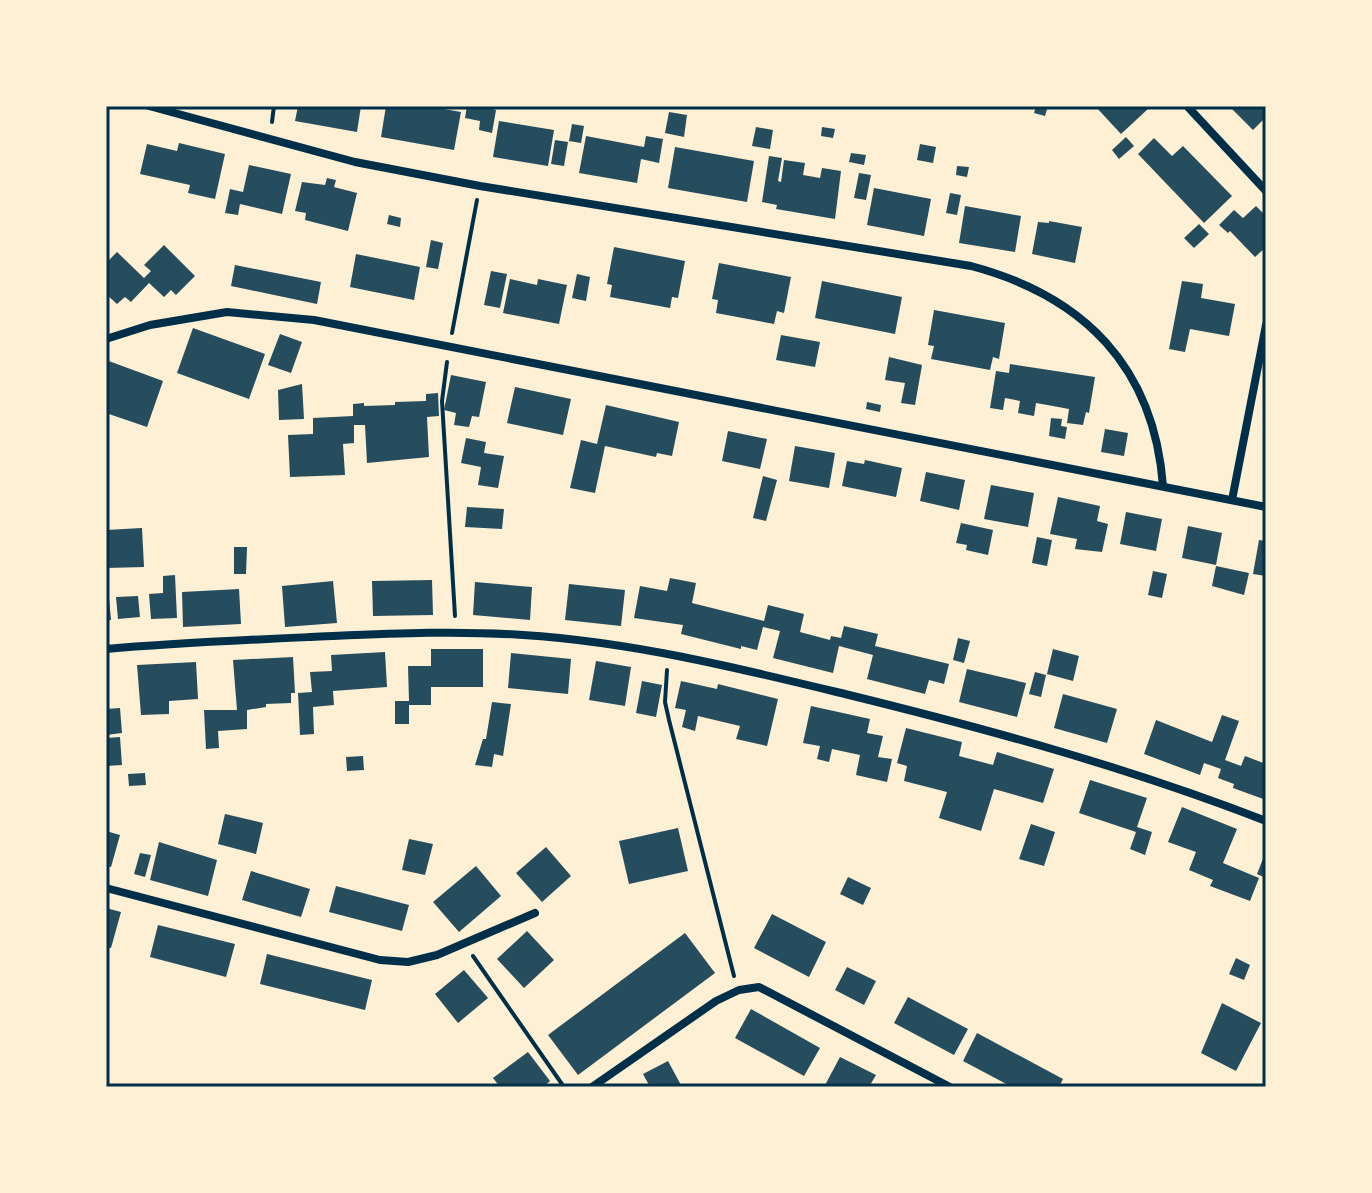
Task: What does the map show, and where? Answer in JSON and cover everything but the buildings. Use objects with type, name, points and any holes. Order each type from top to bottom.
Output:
[{"type":"street","points":[[149,106],[355,162],[480,186],[971,266],[1000,274],[1033,287],[1073,311],[1128,370],[1148,408],[1158,443],[1163,486]]},
{"type":"street","points":[[1187,106],[1266,191]]},
{"type":"street","points":[[106,339],[150,325],[227,312],[314,320],[1266,507]]},
{"type":"street","points":[[1232,500],[1266,325]]},
{"type":"street","points":[[106,649],[456,632],[524,635],[628,647],[945,719],[1082,756],[1266,821]]},
{"type":"street","points":[[106,888],[380,960],[408,962],[465,945],[535,913]]},
{"type":"street","points":[[592,1087],[716,1001],[739,990],[759,987],[950,1087]]},
{"type":"path","points":[[456,632],[442,401],[480,186]]},
{"type":"path","points":[[669,654],[665,702],[728,962],[739,990]]},
{"type":"path","points":[[465,945],[564,1087]]}]
